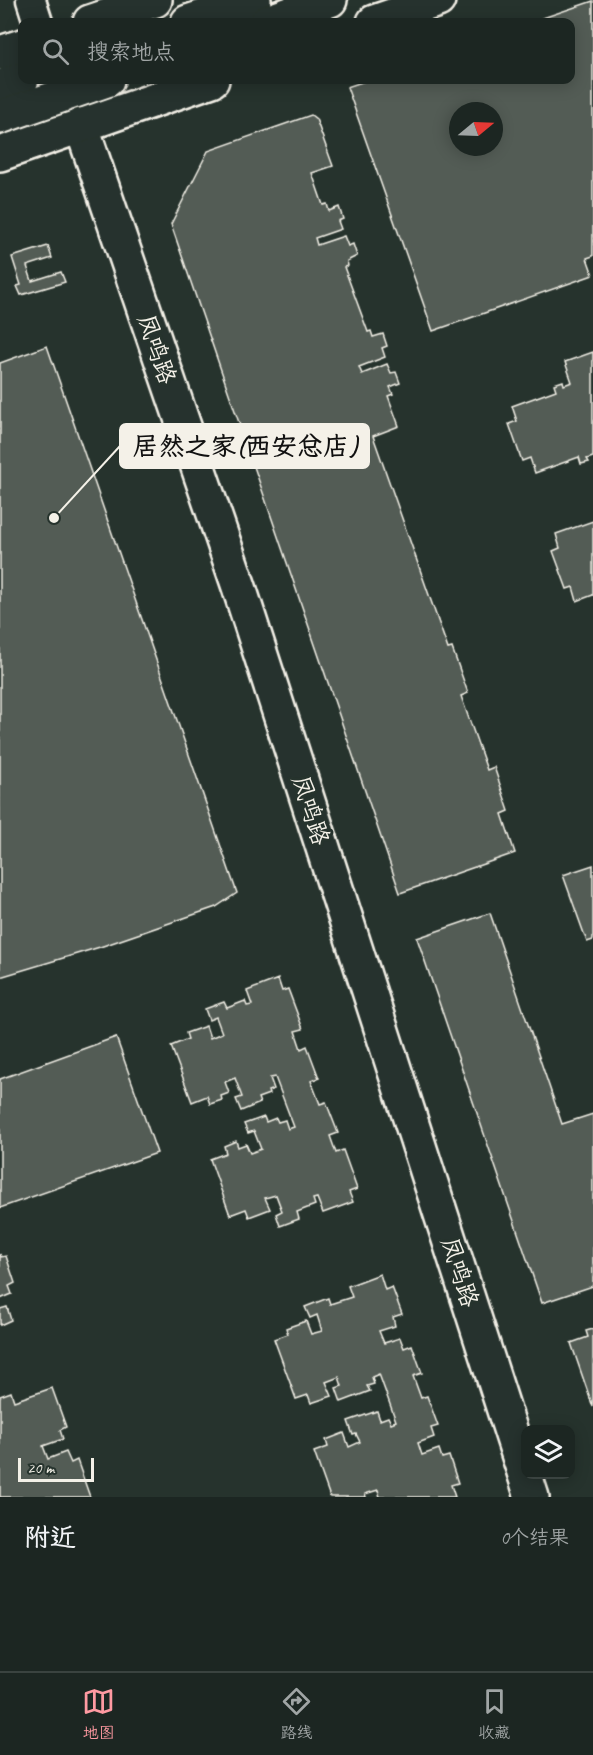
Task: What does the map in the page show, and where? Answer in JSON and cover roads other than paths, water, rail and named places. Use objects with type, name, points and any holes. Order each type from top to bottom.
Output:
[{"type":"street","points":[[31,0],[37,18]]},
{"type":"street","points":[[102,18],[155,0]]},
{"type":"street","points":[[200,18],[254,0]]},
{"type":"street","points":[[278,18],[330,0]]},
{"type":"street","points":[[386,18],[438,0]]},
{"type":"street","points":[[0,53],[18,47]]},
{"type":"street","points":[[0,87],[18,80]]},
{"type":"street","points":[[0,117],[95,84]]},
{"type":"street","points":[[0,154],[200,84]]},
{"type":"street","name":"凤鸣路","points":[[81,125],[238,587],[532,1497]]},
{"type":"place","name":"居然之家(西安总店)","points":[[54,518]]}]
